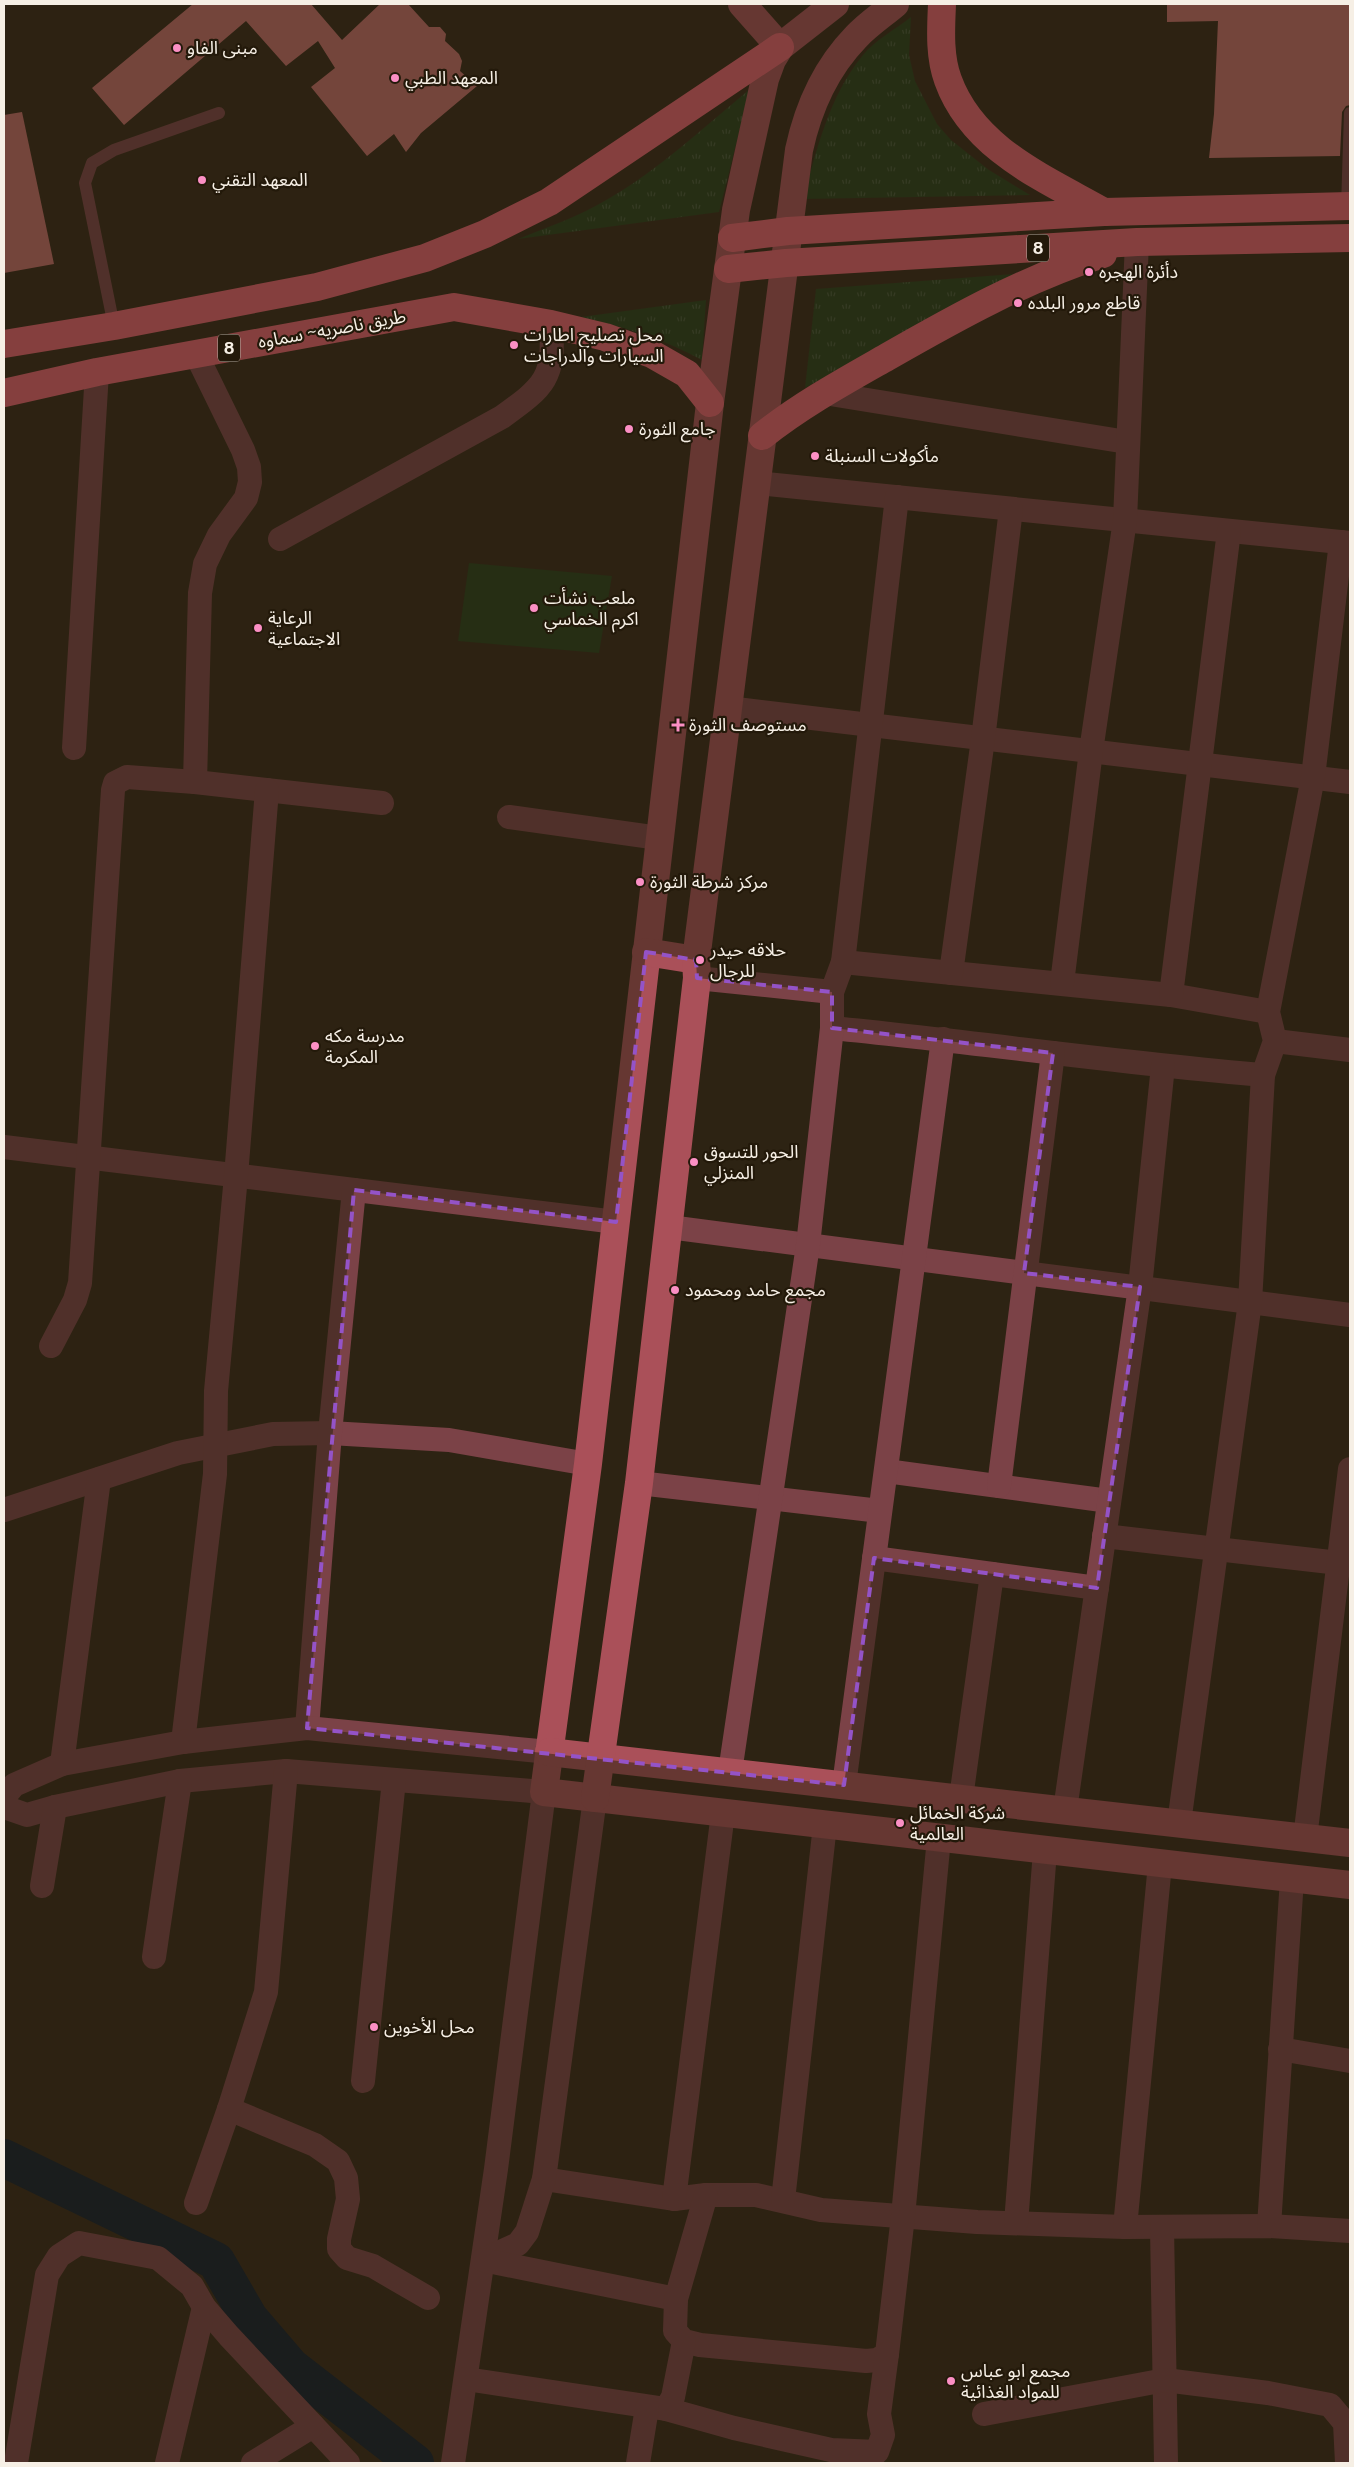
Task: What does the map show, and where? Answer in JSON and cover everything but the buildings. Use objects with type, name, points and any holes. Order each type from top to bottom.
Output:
[{"type":"highway","points":[[942,4],[941,40],[948,79],[971,123],[1007,157],[1104,212]]},
{"type":"highway","points":[[4,344],[114,326],[317,287],[425,258],[485,234],[549,202],[780,47]]},
{"type":"highway","name":"8","points":[[732,238],[788,231],[1104,212],[1349,206]]},
{"type":"highway","name":"8","points":[[728,269],[786,262],[1137,242],[1350,238]]},
{"type":"highway","points":[[762,436],[793,412],[824,393],[1004,292],[1057,269],[1137,242]]},
{"type":"highway","name":"طريق ناصريه~ سماوه","points":[[4,393],[97,372],[454,307],[551,324]]},
{"type":"highway","points":[[551,324],[606,337],[652,354],[687,374],[710,403]]},
{"type":"street","points":[[742,4],[780,47]]},
{"type":"street","points":[[453,2463],[483,2260],[588,1464],[710,403],[732,238],[765,80],[772,60],[780,47],[835,4]]},
{"type":"street","points":[[483,2260],[518,2244],[527,2232],[544,2180],[600,1756],[639,1483],[669,1227],[696,969],[799,150],[812,104],[835,62],[858,35],[895,4]]},
{"type":"street","points":[[1062,984],[1091,751],[1125,520],[1137,242]]},
{"type":"street","points":[[280,539],[502,417],[527,400],[542,384],[550,369],[553,349],[551,324]]},
{"type":"street","points":[[195,782],[200,592],[205,564],[219,535],[246,498],[250,482],[249,467],[242,450],[196,354]]},
{"type":"street","points":[[74,748],[97,372]]},
{"type":"street","points":[[824,393],[1127,442]]},
{"type":"street","points":[[757,483],[1346,543],[1313,777],[1268,1012],[1275,1041],[1263,1074],[1250,1302],[1179,1823]]},
{"type":"street","points":[[730,1772],[808,1245],[832,1028],[832,992],[842,962],[897,498]]},
{"type":"street","points":[[951,974],[983,739],[1011,509]]},
{"type":"street","points":[[1171,995],[1229,531]]},
{"type":"street","points":[[728,708],[1350,782]]},
{"type":"street","points":[[51,1346],[75,1300],[80,1283],[113,790],[115,783],[127,777],[195,782],[382,803]]},
{"type":"street","points":[[183,1742],[215,1474],[216,1391],[236,1176],[267,790]]},
{"type":"street","points":[[509,817],[659,838]]},
{"type":"street","points":[[646,952],[696,969],[832,992]]},
{"type":"street","points":[[842,962],[1171,995],[1268,1012]]},
{"type":"street","points":[[832,1028],[943,1039],[1163,1066],[1263,1074]]},
{"type":"street","points":[[844,1785],[943,1039]]},
{"type":"street","points":[[1275,1041],[1350,1050]]},
{"type":"street","points":[[999,1486],[1024,1273],[1053,1053]]},
{"type":"street","points":[[1065,1810],[1140,1288],[1163,1066]]},
{"type":"street","points":[[4,1148],[89,1156],[236,1176],[616,1222]]},
{"type":"street","points":[[307,1728],[330,1433],[354,1190]]},
{"type":"street","points":[[669,1227],[1350,1315]]},
{"type":"street","points":[[4,1510],[178,1453],[273,1434],[330,1433],[449,1440],[588,1464]]},
{"type":"street","points":[[1305,1838],[1350,1469]]},
{"type":"street","points":[[886,1471],[1110,1501]]},
{"type":"street","points":[[62,1764],[99,1479]]},
{"type":"street","points":[[639,1483],[880,1511]]},
{"type":"street","points":[[1104,1536],[1339,1563]]},
{"type":"street","points":[[874,1558],[1097,1588]]},
{"type":"street","points":[[961,1798],[992,1574]]},
{"type":"street","points":[[4,1797],[14,1785],[62,1764],[183,1742],[307,1728],[600,1756],[1350,1843]]},
{"type":"street","points":[[196,2203],[229,2109],[266,1992],[286,1771]]},
{"type":"street","points":[[4,1807],[27,1815],[55,1807],[180,1781],[286,1771],[544,1792],[1350,1886]]},
{"type":"street","points":[[363,2081],[394,1780]]},
{"type":"street","points":[[154,1957],[180,1781]]},
{"type":"street","points":[[42,1886],[55,1807]]},
{"type":"street","points":[[674,2199],[723,1814]]},
{"type":"street","points":[[783,2200],[825,1825]]},
{"type":"street","points":[[466,2379],[656,2408],[830,2450],[881,2458],[883,2435],[879,2414],[903,2216],[939,1838]]},
{"type":"street","points":[[1016,2224],[1045,1851]]},
{"type":"street","points":[[1125,2227],[1160,1864]]},
{"type":"street","points":[[1269,2226],[1292,1879]]},
{"type":"street","points":[[1280,2049],[1350,2061]]},
{"type":"street","points":[[229,2109],[315,2145],[338,2161],[346,2178],[348,2199],[338,2240],[339,2249],[347,2258],[373,2266],[428,2298]]},
{"type":"street","points":[[544,2180],[674,2199],[756,2195],[821,2210],[1016,2224],[1125,2227],[1269,2226],[1350,2231]]},
{"type":"street","points":[[706,2196],[676,2299],[675,2331],[684,2341],[700,2345],[866,2361],[877,2360],[887,2354]]},
{"type":"street","points":[[1162,2227],[1166,2463]]},
{"type":"street","points":[[16,2463],[47,2275],[58,2256],[79,2243],[158,2258],[192,2286],[204,2307],[348,2463]]},
{"type":"street","points":[[483,2260],[652,2296],[676,2299]]},
{"type":"street","points":[[167,2463],[204,2307]]},
{"type":"street","points":[[638,2463],[656,2408],[673,2397],[684,2341]]},
{"type":"street","points":[[984,2414],[1165,2380],[1268,2392],[1330,2405],[1345,2423],[1347,2463]]},
{"type":"street","points":[[253,2463],[313,2426]]},
{"type":"lane","points":[[114,326],[85,183],[92,163],[114,150],[219,113]]},
{"type":"lane","points":[[1349,206],[1350,113]]},
{"type":"highlighted area","points":[[646,952],[696,960],[697,978],[832,992],[832,1028],[1053,1053],[1024,1273],[1140,1287],[1097,1588],[874,1558],[844,1785],[307,1728],[354,1190],[616,1222]]},
{"type":"green space","points":[[911,17],[909,55],[915,81],[937,124],[951,140],[989,170],[1030,195],[803,199],[833,105],[851,71],[873,44]]},
{"type":"green space","points":[[750,89],[719,212],[518,239],[586,211],[627,187],[681,147]]},
{"type":"green space","points":[[1014,274],[805,388],[816,289]]},
{"type":"green space","points":[[706,300],[702,360],[643,334],[581,317]]},
{"type":"green space","name":"ملعب نشأت اكرم الخماسي","points":[[469,563],[612,576],[599,653],[458,641]]},
{"type":"waterway","points":[[4,2158],[216,2261],[249,2318],[291,2367],[415,2463]]},
{"type":"place","name":"مبنى الفاو","points":[[177,48]]},
{"type":"place","name":"المعهد الطبي","points":[[395,78]]},
{"type":"place","name":"المعهد التقني","points":[[202,180]]},
{"type":"place","name":"دأئرة الهجره","points":[[1089,272]]},
{"type":"place","name":"قاطع مرور البلده","points":[[1018,303]]},
{"type":"place","name":"محل تصليح اطارات السيارات والدراجات","points":[[514,345]]},
{"type":"place","name":"جامع الثورة","points":[[629,429]]},
{"type":"place","name":"مأكولات السنبلة","points":[[815,456]]},
{"type":"place","name":"ملعب نشأت اكرم الخماسي","points":[[534,608]]},
{"type":"place","name":"الرعاية الاجتماعية","points":[[258,628]]},
{"type":"place","name":"مستوصف الثورة","points":[[678,725]]},
{"type":"place","name":"مركز شرطة الثورة","points":[[640,882]]},
{"type":"place","name":"حلاقه حيدر للرجال","points":[[700,960]]},
{"type":"place","name":"مدرسة مكه المكرمة","points":[[315,1046]]},
{"type":"place","name":"الحور للتسوق المنزلي","points":[[694,1162]]},
{"type":"place","name":"مجمع حامد ومحمود","points":[[675,1290]]},
{"type":"place","name":"شركة الخمائل العالمية","points":[[900,1823]]},
{"type":"place","name":"محل الأخوين","points":[[374,2027]]},
{"type":"place","name":"مجمع ابو عباس للمواد الغذائية","points":[[951,2381]]}]
